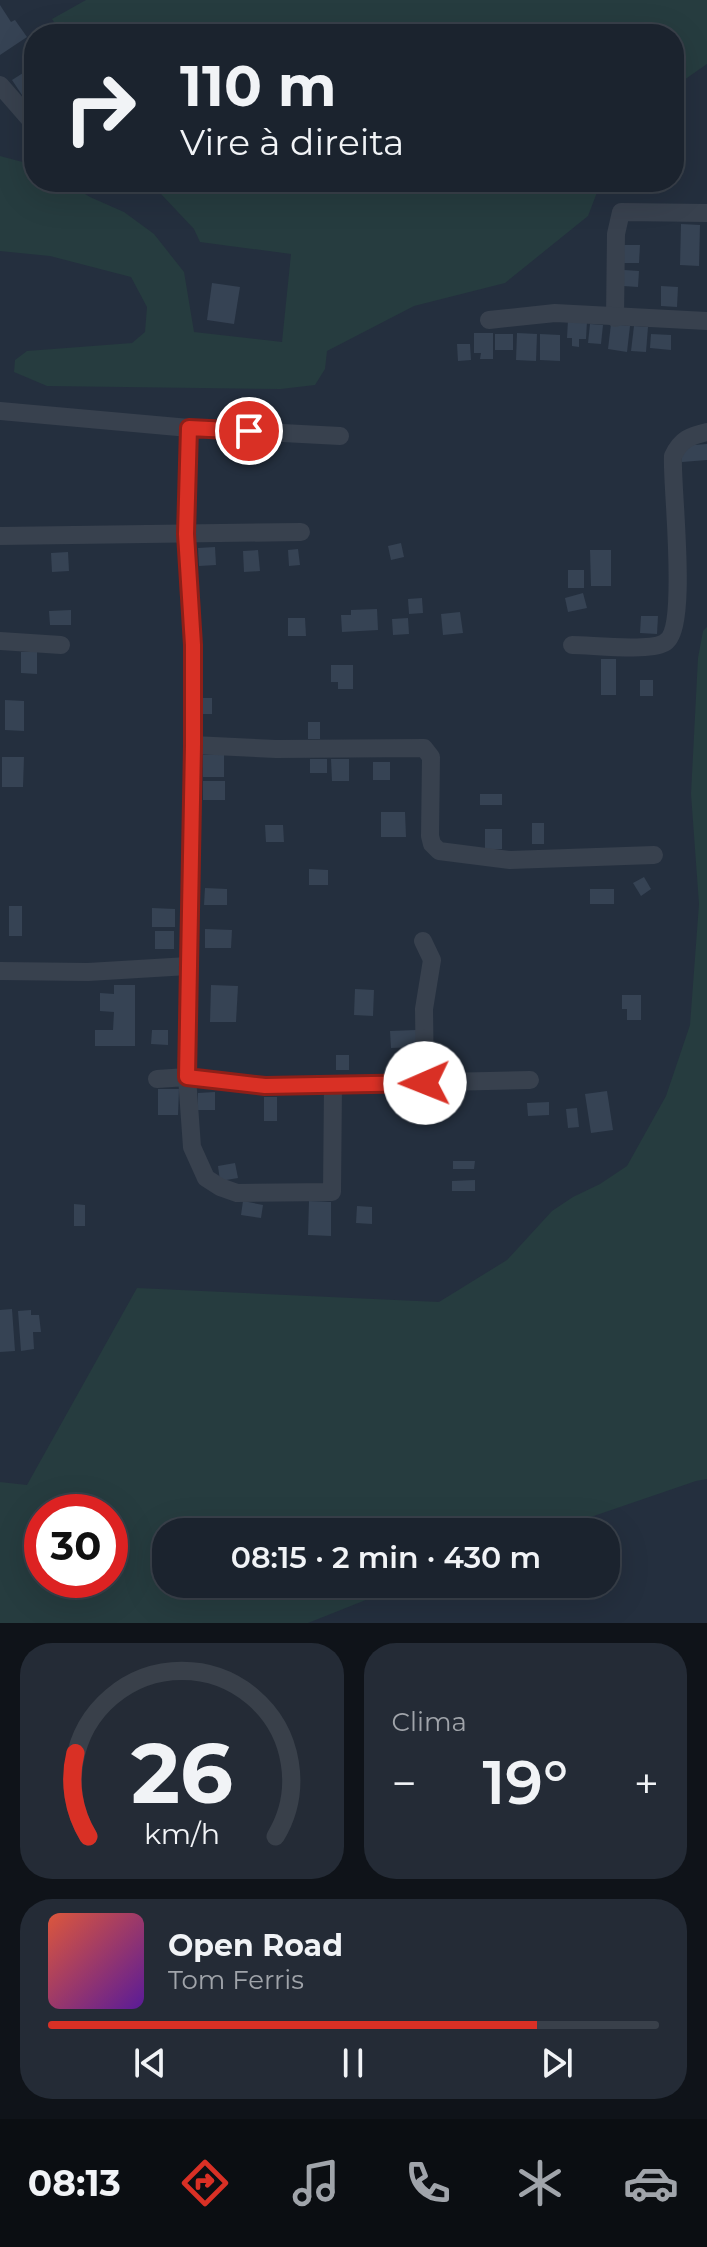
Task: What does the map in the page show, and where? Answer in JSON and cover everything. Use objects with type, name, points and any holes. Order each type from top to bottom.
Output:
[{"type":"street","points":[[0,85],[24,113]]},
{"type":"street","points":[[615,318],[616,234],[621,212],[707,213]]},
{"type":"street","points":[[489,320],[555,313],[707,321]]},
{"type":"street","points":[[0,411],[189,428],[340,436]]},
{"type":"street","points":[[189,428],[186,534],[193,645],[193,745],[187,1077],[192,1147],[206,1178],[237,1193],[332,1192],[333,1085]]},
{"type":"street","points":[[572,645],[649,646],[665,643],[672,637],[679,607],[673,456],[687,437],[707,432]]},
{"type":"street","points":[[0,536],[301,532]]},
{"type":"street","points":[[0,641],[61,645]]},
{"type":"street","points":[[193,745],[276,749],[424,748],[431,757],[430,836],[432,844],[439,851],[510,860],[654,855]]},
{"type":"street","points":[[423,941],[432,960],[424,1009],[425,1083]]},
{"type":"street","points":[[0,971],[88,972],[188,966]]},
{"type":"street","points":[[157,1079],[187,1077],[265,1086],[530,1080]]},
{"type":"green space","points":[[86,0],[707,0],[707,64],[684,80],[684,24],[55,24],[52,19]]},
{"type":"green space","points":[[0,156],[24,162],[24,192],[82,192],[124,212],[154,234],[184,272],[194,332],[282,342],[291,254],[200,242],[194,229],[161,194],[146,192],[597,192],[588,216],[505,283],[414,306],[327,351],[325,369],[315,385],[281,389],[47,386],[14,372],[15,360],[27,351],[132,343],[145,332],[147,307],[131,277],[50,256],[0,251]]},
{"type":"green space","points":[[707,627],[707,1479],[588,1518],[152,1518],[152,1598],[371,1598],[308,1623],[0,1623],[0,1482],[27,1485],[137,1288],[439,1302],[507,1260],[552,1211],[627,1166],[666,1096],[690,1025],[699,904],[691,794],[698,658],[703,631]]},
{"type":"building","points":[[0,5],[11,22],[15,20],[24,33],[24,39],[0,55]]},
{"type":"building","points":[[24,72],[24,94],[22,95],[12,80]]},
{"type":"building","points":[[681,224],[700,225],[699,266],[680,265]]},
{"type":"building","points":[[622,245],[640,245],[639,263],[621,263]]},
{"type":"building","points":[[624,270],[639,271],[638,287],[623,286]]},
{"type":"building","points":[[212,283],[240,287],[234,324],[207,320]]},
{"type":"building","points":[[661,286],[678,287],[677,307],[661,306]]},
{"type":"building","points":[[568,320],[587,321],[586,339],[579,339],[579,347],[572,346],[572,338],[567,338]]},
{"type":"building","points":[[590,324],[603,325],[601,344],[588,343]]},
{"type":"building","points":[[611,324],[630,326],[627,352],[608,349]]},
{"type":"building","points":[[634,326],[648,327],[646,352],[631,351]]},
{"type":"building","points":[[474,333],[493,333],[493,359],[480,359],[481,353],[474,353]]},
{"type":"building","points":[[517,333],[537,334],[536,361],[516,360]]},
{"type":"building","points":[[495,334],[513,334],[513,350],[495,350]]},
{"type":"building","points":[[540,334],[560,335],[560,361],[540,360]]},
{"type":"building","points":[[651,334],[671,335],[671,350],[650,348]]},
{"type":"building","points":[[457,344],[470,344],[471,360],[458,361]]},
{"type":"building","points":[[707,444],[707,460],[682,462],[681,446]]},
{"type":"building","points":[[401,543],[404,557],[391,560],[388,546]]},
{"type":"building","points":[[215,547],[216,565],[199,566],[198,548]]},
{"type":"building","points":[[298,549],[300,565],[289,566],[288,550]]},
{"type":"building","points":[[258,550],[260,571],[244,572],[243,551]]},
{"type":"building","points":[[590,550],[611,550],[611,586],[591,586]]},
{"type":"building","points":[[68,552],[69,571],[52,572],[51,553]]},
{"type":"building","points":[[568,570],[584,570],[584,588],[568,588]]},
{"type":"building","points":[[583,593],[587,608],[568,612],[565,598]]},
{"type":"building","points":[[422,598],[423,613],[409,614],[408,599]]},
{"type":"building","points":[[377,609],[378,630],[342,632],[341,615],[351,615],[351,610]]},
{"type":"building","points":[[71,610],[71,625],[50,625],[49,611]]},
{"type":"building","points":[[460,612],[463,633],[443,635],[441,614]]},
{"type":"building","points":[[641,616],[658,616],[657,634],[640,633]]},
{"type":"building","points":[[288,618],[305,618],[306,636],[288,636]]},
{"type":"building","points":[[408,618],[409,634],[393,635],[392,619]]},
{"type":"building","points":[[21,652],[37,652],[37,674],[21,673]]},
{"type":"building","points":[[601,659],[616,659],[616,695],[601,695]]},
{"type":"building","points":[[331,665],[353,665],[353,689],[338,689],[338,682],[331,682]]},
{"type":"building","points":[[640,680],[653,680],[653,696],[640,696]]},
{"type":"building","points":[[199,698],[212,698],[212,714],[199,714]]},
{"type":"building","points":[[5,700],[24,701],[24,731],[5,730]]},
{"type":"building","points":[[308,722],[320,722],[320,739],[308,739]]},
{"type":"building","points":[[203,755],[224,755],[224,777],[203,777]]},
{"type":"building","points":[[2,757],[24,757],[23,787],[2,787]]},
{"type":"building","points":[[310,759],[327,759],[327,773],[310,773]]},
{"type":"building","points":[[331,759],[349,759],[349,781],[332,781]]},
{"type":"building","points":[[373,762],[390,762],[390,780],[373,780]]},
{"type":"building","points":[[203,781],[225,781],[225,800],[203,800]]},
{"type":"building","points":[[480,794],[502,794],[502,805],[480,805]]},
{"type":"building","points":[[381,812],[405,812],[406,837],[381,837]]},
{"type":"building","points":[[532,823],[544,823],[544,844],[532,844]]},
{"type":"building","points":[[265,825],[283,825],[284,842],[266,842]]},
{"type":"building","points":[[485,829],[502,829],[502,849],[485,849]]},
{"type":"building","points":[[309,869],[328,870],[328,885],[309,885]]},
{"type":"building","points":[[644,877],[651,889],[641,896],[633,883]]},
{"type":"building","points":[[205,888],[227,889],[227,905],[204,905]]},
{"type":"building","points":[[590,889],[614,889],[614,904],[590,904]]},
{"type":"building","points":[[9,906],[22,906],[22,936],[9,936]]},
{"type":"building","points":[[152,908],[175,909],[175,927],[152,927]]},
{"type":"building","points":[[205,929],[232,930],[231,948],[205,948]]},
{"type":"building","points":[[155,931],[174,931],[174,949],[155,949]]},
{"type":"building","points":[[114,985],[135,985],[135,1046],[95,1046],[95,1030],[113,1030],[114,1012],[100,1011],[100,993],[114,994]]},
{"type":"building","points":[[211,985],[238,986],[236,1022],[210,1022]]},
{"type":"building","points":[[355,989],[374,990],[373,1016],[354,1015]]},
{"type":"building","points":[[622,995],[641,995],[641,1020],[627,1020],[627,1009],[622,1009]]},
{"type":"building","points":[[152,1030],[168,1030],[168,1045],[151,1044]]},
{"type":"building","points":[[416,1030],[416,1047],[391,1048],[390,1031]]},
{"type":"building","points":[[336,1055],[349,1055],[349,1070],[336,1070]]},
{"type":"building","points":[[158,1089],[179,1089],[178,1115],[158,1115]]},
{"type":"building","points":[[607,1091],[613,1130],[591,1133],[585,1094]]},
{"type":"building","points":[[215,1092],[215,1110],[198,1110],[198,1093]]},
{"type":"building","points":[[264,1097],[277,1097],[277,1121],[264,1121]]},
{"type":"building","points":[[549,1102],[549,1115],[528,1116],[527,1103]]},
{"type":"building","points":[[577,1108],[579,1127],[568,1128],[566,1109]]},
{"type":"building","points":[[453,1161],[475,1161],[474,1169],[453,1169]]},
{"type":"building","points":[[235,1163],[238,1178],[220,1181],[218,1166]]},
{"type":"building","points":[[475,1180],[475,1191],[452,1191],[452,1181]]},
{"type":"building","points":[[243,1201],[263,1205],[261,1218],[241,1215]]},
{"type":"building","points":[[309,1201],[331,1202],[331,1236],[308,1235]]},
{"type":"building","points":[[74,1204],[85,1205],[85,1226],[74,1226]]},
{"type":"building","points":[[357,1206],[372,1207],[372,1224],[356,1223]]},
{"type":"building","points":[[12,1309],[15,1351],[0,1352],[0,1310]]},
{"type":"building","points":[[31,1310],[31,1315],[39,1315],[41,1332],[33,1332],[34,1349],[21,1351],[18,1311]]},
{"type":"route","points":[[249,431],[189,428],[186,534],[193,645],[193,745],[187,1077],[265,1086],[425,1083]]}]
